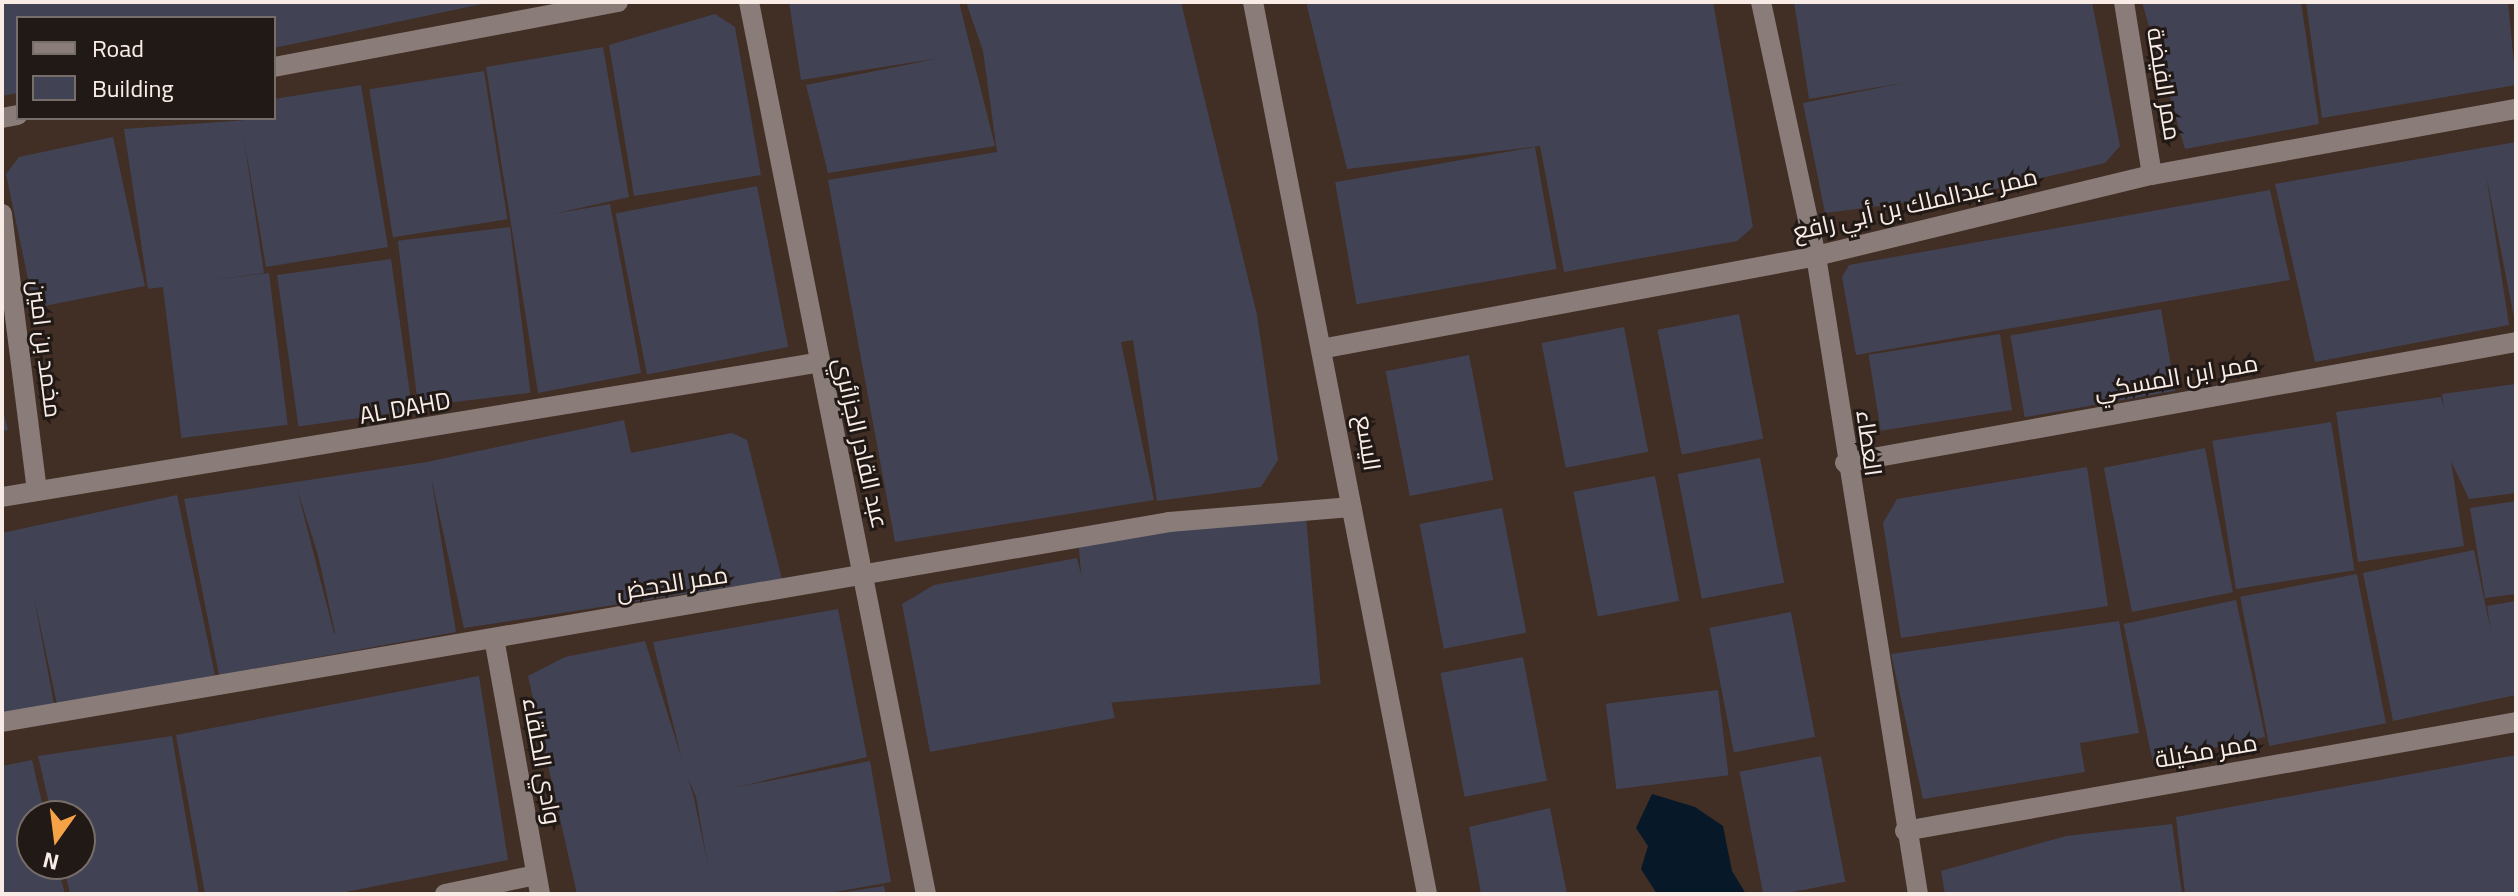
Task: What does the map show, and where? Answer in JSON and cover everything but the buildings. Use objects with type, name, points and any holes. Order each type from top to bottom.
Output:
[{"type":"street","points":[[276,67],[618,2]]},
{"type":"street","name":"عبد القادر الجزائري","points":[[749,2],[816,363],[865,579],[926,894]]},
{"type":"street","name":"اليسع","points":[[1253,2],[1326,348],[1351,507],[1427,894]]},
{"type":"street","name":"العطاء","points":[[1761,2],[1816,256],[1845,463],[1918,894]]},
{"type":"street","name":"ممر الفيضة","points":[[2124,2],[2152,175]]},
{"type":"street","name":"ممر عبدالملك بن أبي رافع","points":[[1326,348],[1816,256],[2152,175],[2516,109]]},
{"type":"street","name":"مخمد بن امين","points":[[2,214],[37,491]]},
{"type":"street","name":"ممر ابن المسكي","points":[[1845,463],[2516,342]]},
{"type":"street","name":"AL DAHD","points":[[2,497],[816,363]]},
{"type":"street","name":"ممر الدحض","points":[[2,722],[494,638],[865,579],[1169,522],[1351,507]]},
{"type":"street","name":"وادي الحلقاء","points":[[494,638],[538,884]]},
{"type":"street","name":"ممر مكيلة","points":[[1905,831],[2516,722]]},
{"type":"street","points":[[445,894],[538,884]]},
{"type":"water","points":[[1652,794],[1695,807],[1723,826],[1732,871],[1746,894],[1657,894],[1641,869],[1648,846],[1636,828]]}]
